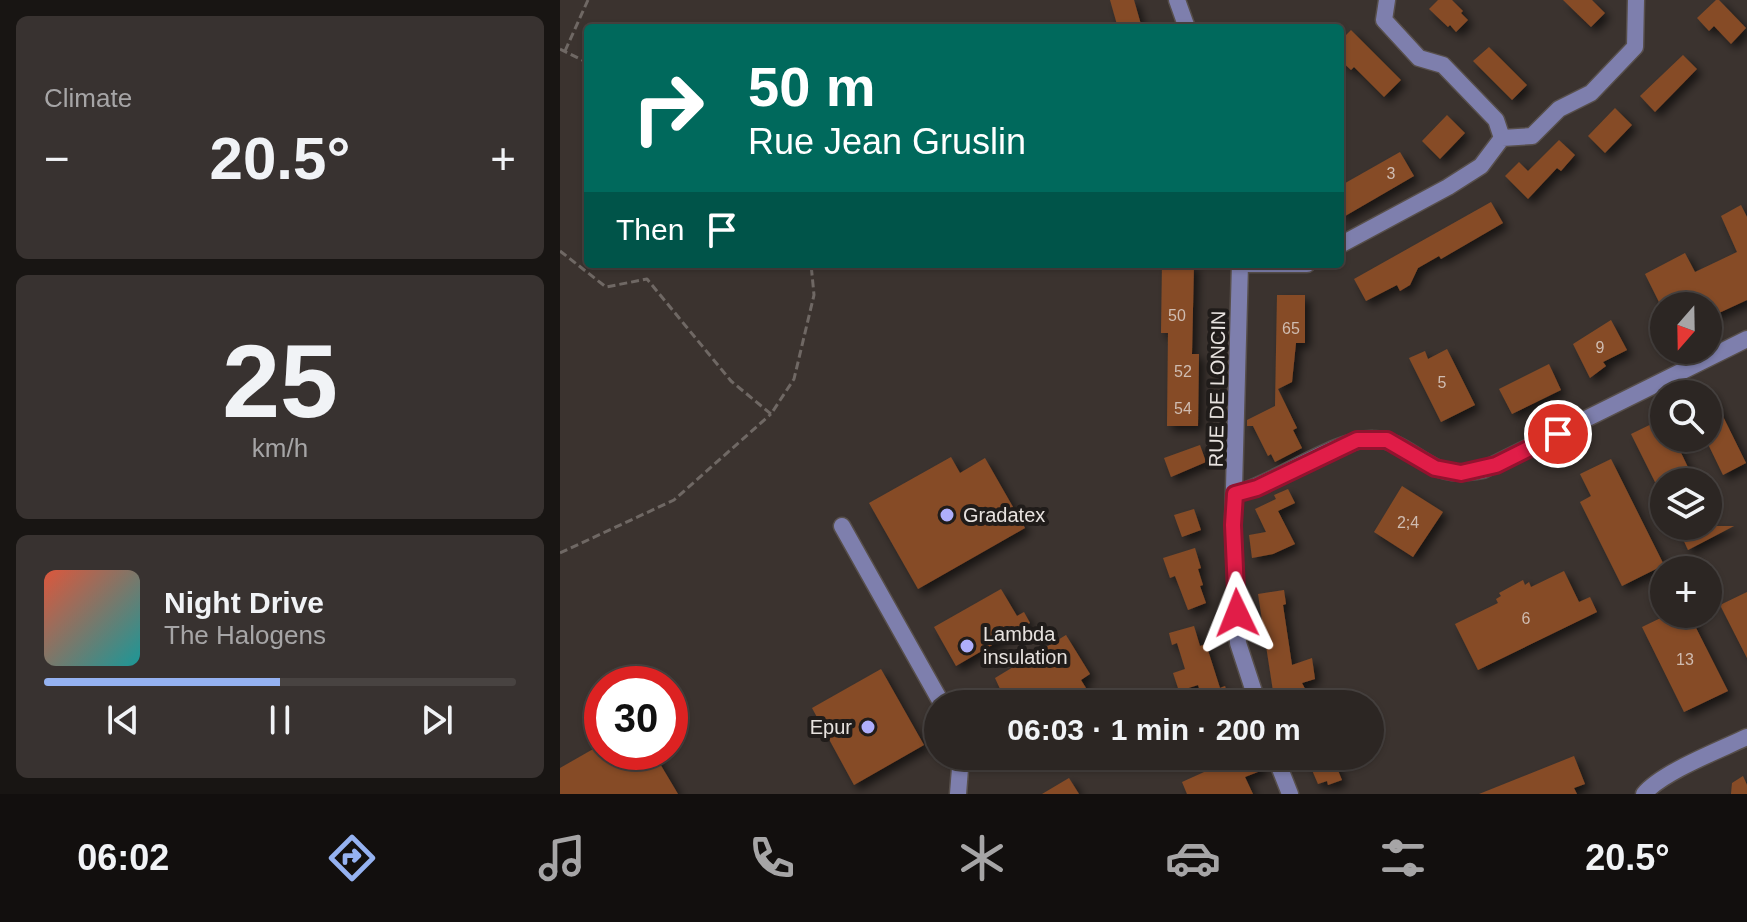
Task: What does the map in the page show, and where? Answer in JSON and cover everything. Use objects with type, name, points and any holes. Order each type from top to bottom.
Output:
[{"type":"street","points":[[1177,0],[1186,24]]},
{"type":"street","points":[[1387,0],[1384,20],[1398,37],[1419,58],[1443,65],[1496,120],[1502,138]]},
{"type":"street","points":[[1344,243],[1481,166],[1502,138],[1532,136],[1559,109],[1591,93],[1635,47],[1636,0]]},
{"type":"street","name":"RUE DE LONCIN","points":[[1240,268],[1233,525],[1238,643],[1253,690]]},
{"type":"street","points":[[1235,494],[1257,488],[1343,446],[1373,438],[1387,440],[1435,468],[1461,473],[1483,470],[1747,339]]},
{"type":"street","points":[[842,526],[934,690]]},
{"type":"street","points":[[1644,794],[1649,787],[1679,770],[1747,737]]},
{"type":"street","points":[[958,794],[960,770]]},
{"type":"street","points":[[1281,770],[1290,794]]},
{"type":"path","points":[[584,61],[562,50],[588,0]]},
{"type":"path","points":[[560,251],[606,287],[647,279],[731,381],[771,414]]},
{"type":"path","points":[[560,553],[674,500],[771,414],[794,379],[814,295],[811,268]]},
{"type":"building","points":[[1110,0],[1134,0],[1141,24],[1117,24]]},
{"type":"building","points":[[1438,0],[1452,0],[1463,11],[1461,13],[1468,20],[1456,32],[1429,9]]},
{"type":"building","points":[[1563,0],[1592,0],[1605,13],[1591,27]]},
{"type":"building","points":[[1716,0],[1746,28],[1731,44],[1714,26],[1709,31],[1697,18]]},
{"type":"building","points":[[1351,30],[1401,80],[1384,97],[1354,67],[1351,70],[1344,64],[1344,37]]},
{"type":"building","points":[[1489,47],[1527,85],[1512,100],[1473,61]]},
{"type":"building","points":[[1683,55],[1697,69],[1655,112],[1640,96]]},
{"type":"building","points":[[1615,108],[1632,125],[1605,153],[1588,136]]},
{"type":"building","points":[[1447,115],[1465,133],[1440,159],[1422,141]]},
{"type":"building","points":[[1559,140],[1575,155],[1561,171],[1557,168],[1528,199],[1505,176],[1519,162],[1528,171]]},
{"type":"building","points":[[1400,152],[1414,176],[1344,217],[1344,184]]},
{"type":"building","points":[[1491,202],[1503,223],[1441,259],[1439,256],[1418,268],[1410,285],[1400,291],[1397,285],[1366,301],[1354,279]]},
{"type":"building","points":[[1741,205],[1747,217],[1747,300],[1722,312],[1722,292],[1654,292],[1645,274],[1685,253],[1695,272],[1737,252],[1721,216]]},
{"type":"building","points":[[1162,268],[1194,268],[1192,354],[1199,354],[1198,426],[1167,426],[1168,333],[1161,333]]},
{"type":"building","points":[[1277,295],[1305,295],[1305,343],[1296,343],[1292,382],[1278,389],[1297,428],[1293,430],[1302,448],[1275,462],[1271,454],[1268,456],[1253,426],[1247,426],[1247,420],[1275,406]]},
{"type":"building","points":[[1611,320],[1627,350],[1603,362],[1606,366],[1590,378],[1573,344]]},
{"type":"building","points":[[1447,349],[1475,405],[1441,422],[1409,358],[1425,351],[1428,359]]},
{"type":"building","points":[[1549,364],[1561,390],[1512,414],[1499,389]]},
{"type":"building","points":[[1722,414],[1746,463],[1723,475],[1712,452],[1722,452]]},
{"type":"building","points":[[1650,425],[1650,452],[1681,452],[1688,468],[1650,468],[1650,472],[1631,434]]},
{"type":"building","points":[[1200,445],[1206,462],[1171,477],[1164,458]]},
{"type":"building","name":"Gradatex","points":[[951,457],[960,473],[985,458],[1025,528],[918,589],[869,503]]},
{"type":"building","points":[[1611,459],[1660,556],[1650,556],[1650,572],[1622,586],[1580,502],[1591,496],[1580,474]]},
{"type":"building","points":[[1402,486],[1443,512],[1413,557],[1374,532]]},
{"type":"building","points":[[1288,489],[1295,503],[1278,511],[1295,544],[1273,554],[1252,558],[1249,535],[1266,532],[1255,509]]},
{"type":"building","points":[[1194,509],[1201,530],[1182,537],[1174,515]]},
{"type":"building","points":[[1683,540],[1707,540],[1688,550]]},
{"type":"building","points":[[1195,548],[1201,568],[1198,569],[1203,585],[1200,586],[1206,603],[1188,610],[1175,576],[1170,578],[1163,558]]},
{"type":"building","points":[[1564,571],[1579,602],[1590,597],[1597,612],[1478,670],[1455,624],[1498,603],[1499,593],[1523,580],[1525,585],[1529,582],[1531,587]]},
{"type":"building","name":"Lambda insulation","points":[[1001,589],[1017,616],[1024,612],[1030,623],[956,666],[934,627]]},
{"type":"building","points":[[1284,590],[1286,604],[1283,605],[1292,665],[1312,658],[1315,679],[1302,683],[1306,690],[1273,690],[1258,594]]},
{"type":"building","points":[[1747,592],[1747,658],[1722,609],[1722,604]]},
{"type":"building","points":[[1650,623],[1650,628],[1696,628],[1728,691],[1684,712],[1642,627]]},
{"type":"building","points":[[1194,626],[1200,646],[1206,644],[1220,688],[1225,686],[1226,690],[1200,690],[1198,685],[1179,690],[1173,673],[1185,669],[1177,643],[1172,645],[1169,633]]},
{"type":"building","points":[[1066,635],[1090,674],[1081,680],[1087,690],[1001,690],[995,678]]},
{"type":"building","name":"Epur","points":[[881,669],[924,745],[854,785],[812,708]]},
{"type":"building","points":[[584,754],[584,770],[664,770],[678,794],[560,794],[560,768]]},
{"type":"building","points":[[1574,756],[1585,784],[1574,788],[1577,794],[1479,794]]},
{"type":"building","points":[[1209,770],[1263,770],[1245,777],[1253,794],[1187,794],[1182,782]]},
{"type":"building","points":[[1312,770],[1338,770],[1342,780],[1328,785],[1327,781],[1318,784]]},
{"type":"building","points":[[1743,776],[1747,794],[1731,794],[1732,783]]},
{"type":"building","points":[[1069,778],[1079,794],[1042,794]]},
{"type":"place","name":"Gradatex","points":[[947,515]]},
{"type":"place","name":"Lambda insulation","points":[[967,646]]},
{"type":"place","name":"Epur","points":[[868,727]]},
{"type":"route","points":[[1237,613],[1233,525],[1235,494],[1257,488],[1357,440],[1387,440],[1435,468],[1461,473],[1496,465],[1558,434]]}]
